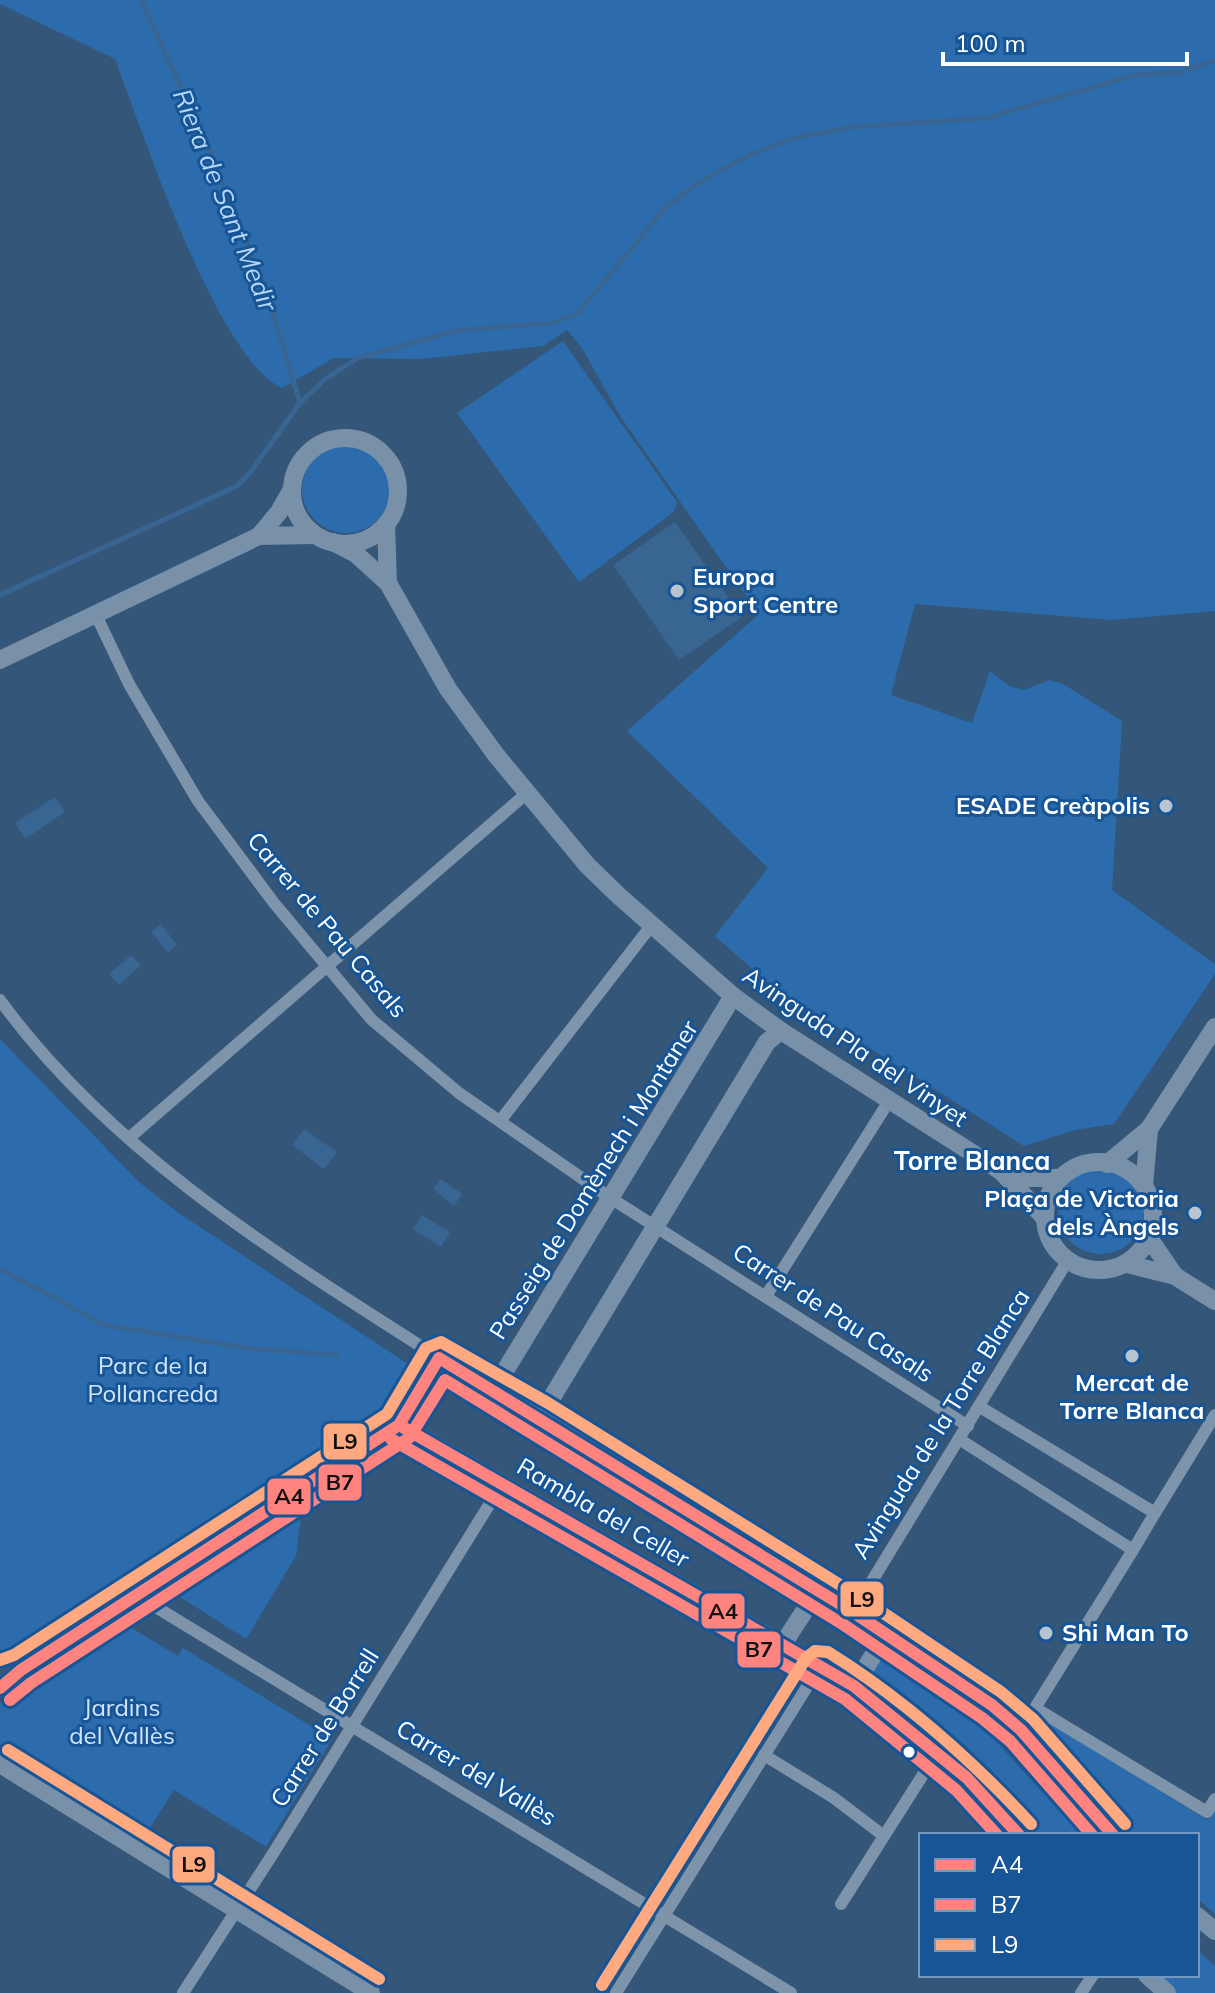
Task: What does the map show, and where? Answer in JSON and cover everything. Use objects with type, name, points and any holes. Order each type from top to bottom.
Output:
[{"type":"street","points":[[0,660],[259,536],[279,512],[292,489],[300,465],[320,444],[349,437],[363,440],[387,457],[395,470],[398,499],[386,524],[359,543],[333,542],[314,535],[259,536]]},
{"type":"street","points":[[292,489],[297,517],[314,535]]},
{"type":"street","name":"Avinguda Pla del Vinyet","points":[[386,524],[388,583]]},
{"type":"street","name":"Avinguda Pla del Vinyet","points":[[333,542],[356,554],[388,583],[448,689],[527,793],[587,865],[651,926],[733,996],[781,1031],[1002,1172],[1044,1217]]},
{"type":"street","name":"Carrer de Pau Casals","points":[[96,615],[129,684],[198,801],[274,903],[372,1020],[459,1093],[609,1197],[968,1426]]},
{"type":"street","points":[[129,1138],[527,793]]},
{"type":"street","points":[[500,1121],[651,926]]},
{"type":"street","name":"Passeig de Domènech i Montaner","points":[[494,1389],[733,996]]},
{"type":"street","points":[[0,1000],[88,1098],[129,1138],[268,1249],[439,1358],[399,1425],[21,1670],[0,1688]]},
{"type":"street","points":[[1107,1164],[1149,1129],[1215,1027]]},
{"type":"street","points":[[540,1417],[767,1042],[781,1031]]},
{"type":"street","points":[[766,1296],[889,1101]]},
{"type":"street","points":[[1127,1264],[1149,1238],[1153,1215],[1144,1186],[1149,1129]]},
{"type":"street","points":[[1144,1186],[1127,1169],[1107,1164],[1077,1167],[1060,1178],[1045,1200],[1044,1217],[1050,1239],[1068,1260],[1087,1268],[1103,1270],[1127,1264],[1175,1276],[1215,1301]]},
{"type":"street","name":"Avinguda Pla del Vinyet","points":[[1002,1172],[1024,1178],[1060,1178]]},
{"type":"street","points":[[1149,1238],[1175,1276]]},
{"type":"street","name":"Avinguda de la Torre Blanca","points":[[853,1612],[1068,1260]]},
{"type":"street","name":"Rambla del Celler","points":[[439,1358],[540,1417],[818,1590],[992,1705],[1021,1730],[1111,1833]]},
{"type":"street","points":[[980,1407],[1155,1513]]},
{"type":"street","points":[[1215,1415],[1035,1708],[1207,1812],[1215,1799]]},
{"type":"street","name":"Rambla del Celler","points":[[399,1425],[854,1686],[938,1751],[1017,1833]]},
{"type":"street","points":[[959,1439],[1133,1550]]},
{"type":"street","name":"Carrer de Borrell","points":[[183,1993],[502,1484]]},
{"type":"street","points":[[783,1644],[818,1590]]},
{"type":"street","name":"Carrer del Vallès","points":[[136,1595],[353,1724],[791,1993]]},
{"type":"street","points":[[854,1686],[886,1635]]},
{"type":"street","points":[[616,1993],[820,1666]]},
{"type":"street","points":[[0,1677],[21,1670]]},
{"type":"street","points":[[841,1904],[938,1751]]},
{"type":"street","points":[[764,1755],[834,1798],[884,1836]]},
{"type":"street","points":[[0,1764],[371,1993]]},
{"type":"street","points":[[1199,1918],[1215,1931]]},
{"type":"street","points":[[1149,1977],[1167,1993]]},
{"type":"green space","points":[[0,0],[1215,0],[1215,611],[1112,620],[915,604],[891,695],[972,723],[990,671],[1009,686],[1024,690],[1049,680],[1063,684],[1122,721],[1112,890],[1215,964],[1215,974],[1114,1124],[1075,1130],[1024,1146],[768,983],[715,936],[768,868],[627,731],[759,614],[620,416],[582,348],[567,330],[543,346],[421,359],[334,358],[282,388],[257,368],[232,334],[208,290],[163,187],[115,59],[0,4]]},
{"type":"green space","points":[[563,341],[677,502],[674,512],[579,582],[457,413]]},
{"type":"green space","points":[[346,445],[363,449],[377,458],[386,472],[390,489],[386,506],[377,520],[363,529],[346,533],[329,529],[315,520],[306,506],[302,489],[306,472],[315,458],[329,449]]},
{"type":"green space","name":"Parc de la Pollancreda","points":[[0,1039],[139,1182],[177,1212],[420,1372],[394,1415],[368,1424],[105,1594],[96,1593],[0,1660]]},
{"type":"green space","points":[[1101,1168],[1117,1172],[1131,1181],[1140,1195],[1144,1211],[1140,1227],[1131,1241],[1117,1250],[1101,1254],[1085,1250],[1071,1241],[1062,1227],[1058,1211],[1062,1195],[1071,1181],[1085,1172]]},
{"type":"green space","points":[[303,1500],[296,1556],[246,1639],[169,1590]]},
{"type":"green space","name":"Jardins del Vallès","points":[[123,1623],[178,1656],[183,1648],[332,1739],[266,1847],[174,1790],[146,1834],[0,1744],[0,1703]]},
{"type":"green space","points":[[880,1659],[986,1730],[1079,1833],[1024,1833],[950,1750],[866,1681]]},
{"type":"green space","points":[[1044,1710],[1048,1721],[1207,1820],[1215,1809],[1215,1914],[1199,1900],[1199,1833],[1124,1833],[1035,1724]]},
{"type":"green space","points":[[1199,1952],[1215,1966],[1215,1993],[1176,1993],[1156,1977],[1199,1977]]},
{"type":"shaded area","name":"Europa Sport Centre","points":[[675,522],[742,617],[679,660],[613,565]]},
{"type":"shaded area","points":[[55,797],[65,812],[25,839],[15,823]]},
{"type":"shaded area","points":[[161,924],[177,945],[168,953],[151,932]]},
{"type":"shaded area","points":[[131,955],[141,965],[119,985],[109,974]]},
{"type":"shaded area","points":[[304,1129],[337,1152],[324,1169],[292,1145]]},
{"type":"shaded area","points":[[441,1179],[462,1194],[454,1206],[433,1189]]},
{"type":"shaded area","points":[[422,1215],[450,1232],[441,1247],[413,1229]]},
{"type":"waterway","name":"Riera de Sant Medir","points":[[141,0],[205,140],[266,290],[300,403]]},
{"type":"waterway","points":[[0,595],[237,486],[250,473],[300,403],[325,379],[358,358],[459,330],[552,323],[578,313],[664,209],[695,185],[743,158],[793,138],[853,127],[986,118],[1136,75],[1179,73],[1215,60]]},
{"type":"waterway","points":[[0,1269],[104,1325],[247,1348],[337,1355]]},
{"type":"transit line","name":"L9","points":[[0,1660],[14,1655],[387,1414],[426,1348],[441,1342],[548,1403],[861,1598],[1001,1692],[1033,1719],[1125,1824]]},
{"type":"transit line","name":"A4","points":[[0,1688],[21,1670],[399,1425],[439,1358],[853,1612],[992,1705],[1021,1730],[1111,1833]]},
{"type":"transit line","name":"B7","points":[[10,1700],[31,1683],[409,1438],[445,1380],[844,1625],[982,1718],[1010,1741],[1090,1833]]},
{"type":"transit line","name":"A4","points":[[399,1425],[854,1686],[967,1778],[1017,1833]]},
{"type":"transit line","name":"B7","points":[[391,1439],[845,1699],[956,1790],[995,1833]]},
{"type":"transit line","name":"L9","points":[[602,1985],[806,1658],[815,1651],[828,1652],[910,1710],[960,1753],[1031,1824]]},
{"type":"transit line","name":"L9","points":[[8,1750],[379,1979]]},
{"type":"place","name":"Europa Sport Centre","points":[[677,591]]},
{"type":"place","name":"ESADE Creàpolis","points":[[1166,806]]},
{"type":"place","name":"Plaça de Victoria dels Àngels","points":[[1195,1213]]},
{"type":"place","name":"Mercat de Torre Blanca","points":[[1132,1356]]},
{"type":"place","name":"Shi Man To","points":[[1046,1633]]},
{"type":"district","name":"Torre Blanca","points":[[972,1161]]}]
